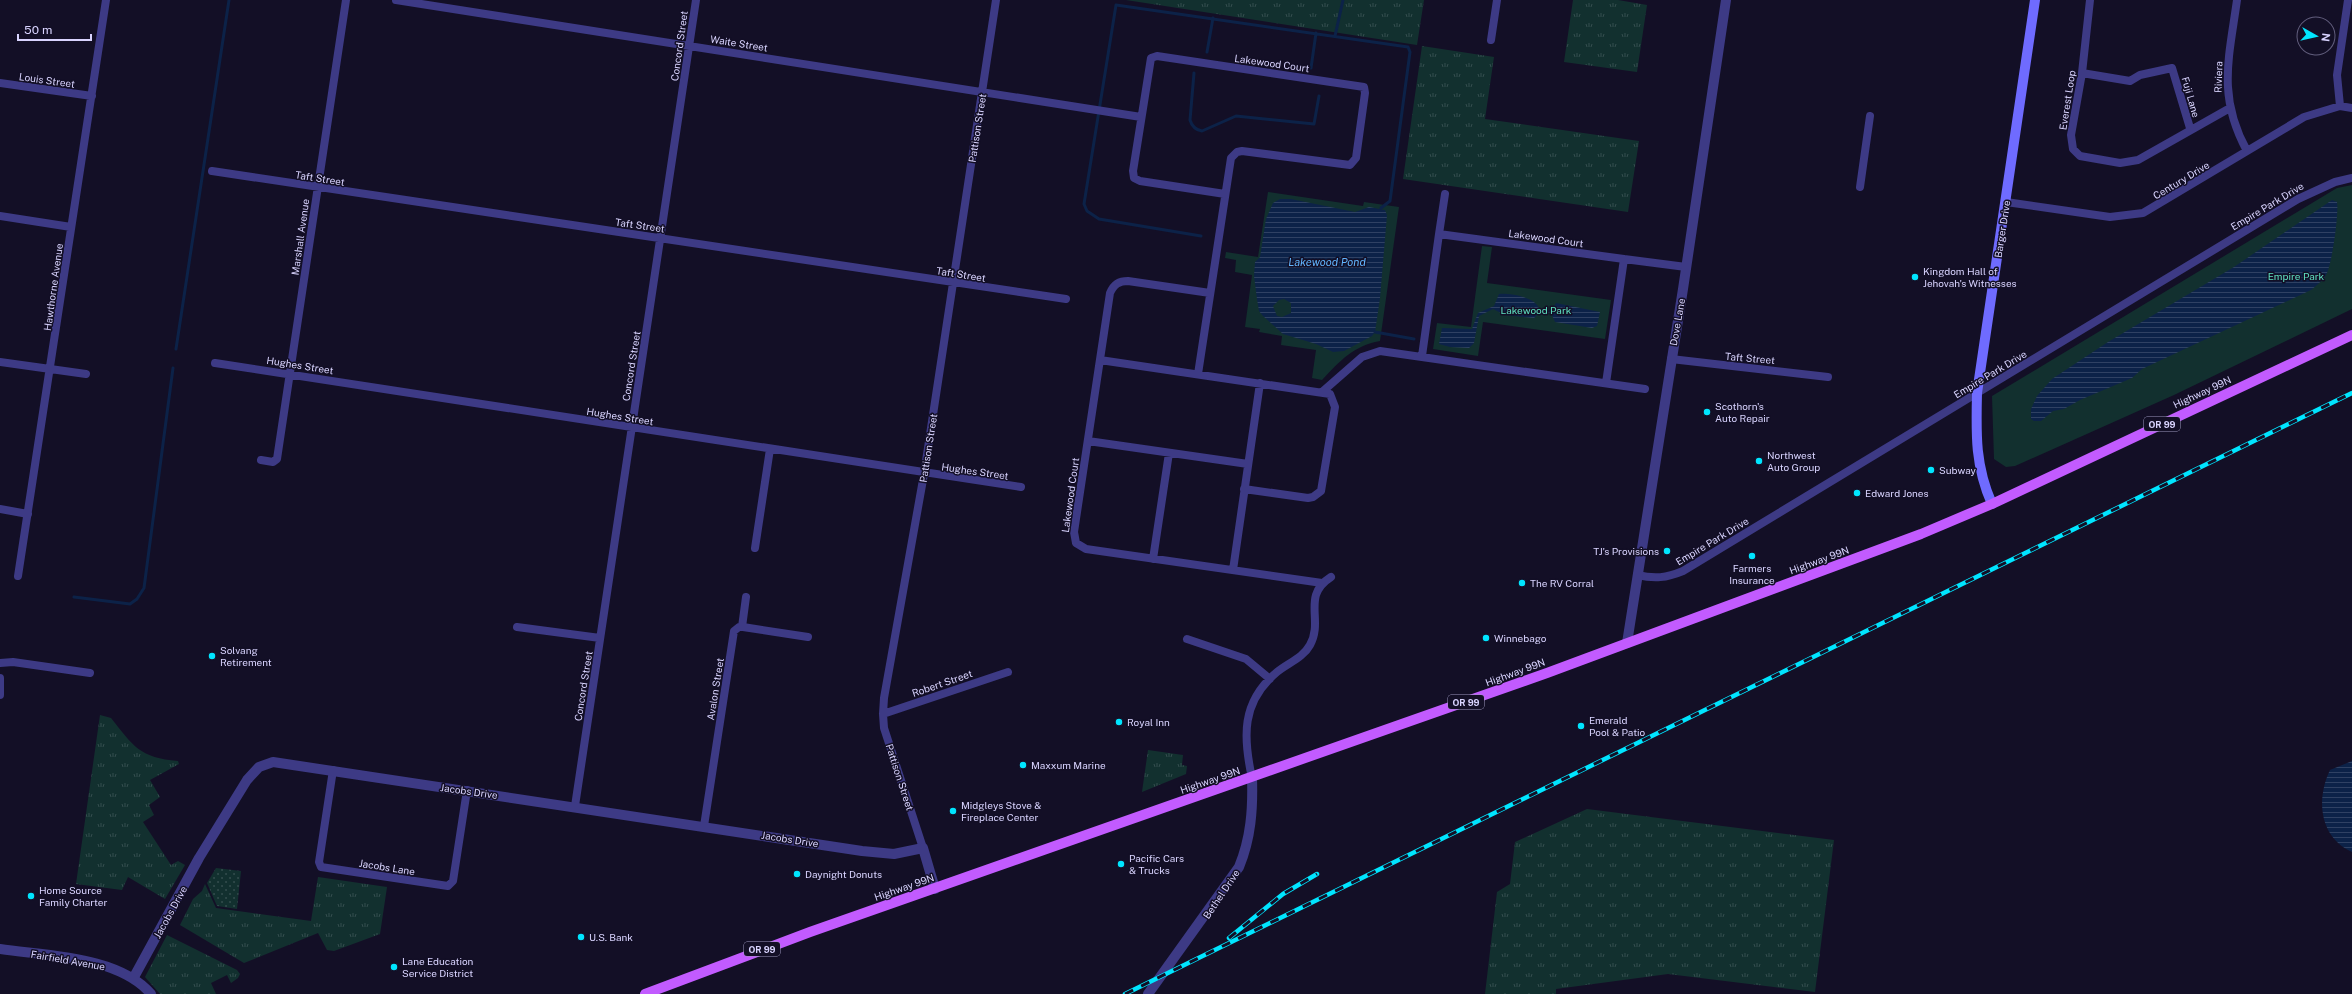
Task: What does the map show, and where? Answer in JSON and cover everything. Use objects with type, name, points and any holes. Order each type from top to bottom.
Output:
[{"type":"main road","name":"Barger Drive","points":[[1992,504],[1982,481],[1979,461],[1977,393],[2036,0]]},
{"type":"main road","name":"Highway 99N","points":[[645,994],[797,936],[1252,778],[1627,643],[1914,536],[1992,504],[2352,335]]},
{"type":"street","name":"Hawthorne Avenue","points":[[18,576],[106,0]]},
{"type":"street","name":"Marshall Avenue","points":[[261,460],[273,462],[277,459],[346,0]]},
{"type":"street","name":"Waite Street","points":[[396,0],[1141,117]]},
{"type":"street","name":"Concord Street","points":[[575,806],[696,0]]},
{"type":"street","name":"Pattison Street","points":[[935,889],[884,728],[883,714],[898,609],[924,474],[996,0]]},
{"type":"street","points":[[1491,40],[1497,0]]},
{"type":"street","name":"Dove Lane","points":[[1627,643],[1726,0]]},
{"type":"street","name":"Everest Loop","points":[[2090,0],[2082,73],[2071,135],[2073,150],[2080,156],[2120,163],[2138,160],[2190,128],[2230,108]]},
{"type":"street","name":"Riviera","points":[[2237,0],[2227,79],[2230,108],[2238,135],[2247,151]]},
{"type":"street","points":[[2340,106],[2337,75],[2348,0]]},
{"type":"street","name":"Lakewood Court","points":[[1198,374],[1230,162],[1237,152],[1345,166],[1354,162],[1365,93],[1364,87],[1154,56],[1150,61],[1133,171],[1136,180],[1225,194]]},
{"type":"street","name":"Fuji Lane","points":[[2082,73],[2130,81],[2140,75],[2172,68],[2190,128]]},
{"type":"street","name":"Louis Street","points":[[0,84],[92,96]]},
{"type":"street","name":"Century Drive","points":[[2006,202],[2110,217],[2144,213],[2304,117],[2340,106],[2352,108]]},
{"type":"street","points":[[1860,187],[1870,116]]},
{"type":"street","name":"Taft Street","points":[[212,171],[317,188],[1066,299]]},
{"type":"street","name":"Empire Park Drive","points":[[1637,575],[1655,579],[1664,578],[1683,571],[2298,199],[2335,182],[2352,178]]},
{"type":"street","points":[[1422,356],[1445,194]]},
{"type":"street","points":[[0,216],[71,227]]},
{"type":"street","name":"Lakewood Court","points":[[1439,234],[1686,266]]},
{"type":"street","points":[[1606,383],[1624,259]]},
{"type":"street","name":"Lakewood Court","points":[[1210,293],[1128,281],[1117,283],[1110,293],[1074,532],[1076,543],[1086,549],[1322,583]]},
{"type":"street","points":[[1322,392],[1366,354],[1389,351],[1645,389]]},
{"type":"street","points":[[1100,360],[1322,392],[1333,398],[1335,408],[1321,491],[1313,497],[1308,498],[1244,489]]},
{"type":"street","name":"Taft Street","points":[[1670,360],[1828,377]]},
{"type":"street","points":[[0,362],[86,374]]},
{"type":"street","name":"Hughes Street","points":[[215,363],[924,474],[1022,487]]},
{"type":"street","points":[[1233,570],[1260,383]]},
{"type":"street","points":[[1088,441],[1248,464]]},
{"type":"street","points":[[755,548],[770,449]]},
{"type":"street","points":[[1153,559],[1169,453]]},
{"type":"street","points":[[0,510],[28,514]]},
{"type":"street","points":[[1252,778],[1245,741],[1247,719],[1251,706],[1270,679],[1296,660],[1310,645],[1314,627],[1314,599],[1322,583],[1331,577]]},
{"type":"street","points":[[746,597],[742,627],[808,637]]},
{"type":"street","points":[[517,627],[600,638]]},
{"type":"street","name":"Avalon Street","points":[[704,826],[733,635],[735,629],[742,627]]},
{"type":"street","points":[[1187,638],[1246,659],[1270,679]]},
{"type":"street","points":[[0,663],[13,662],[90,673]]},
{"type":"street","name":"Robert Street","points":[[883,714],[1008,672]]},
{"type":"street","points":[[0,678],[0,695]]},
{"type":"street","name":"Jacobs Drive","points":[[134,977],[199,858],[247,780],[254,772],[265,764],[273,762],[892,854],[923,848]]},
{"type":"street","name":"Jacobs Lane","points":[[333,770],[319,862],[321,867],[429,884],[448,886],[453,881],[467,790]]},
{"type":"street","name":"Bethel Drive","points":[[1148,994],[1239,867],[1247,848],[1253,805],[1252,778]]},
{"type":"street","name":"Fairfield Avenue","points":[[0,949],[99,963],[134,977],[151,994]]},
{"type":"green space","points":[[1126,0],[1424,0],[1417,45]]},
{"type":"green space","points":[[1573,0],[1618,0],[1647,5],[1637,72],[1564,62]]},
{"type":"green space","points":[[1422,46],[1494,57],[1485,119],[1639,141],[1628,212],[1403,179]]},
{"type":"green space","name":"Empire Park","points":[[2352,185],[2352,309],[2174,395],[2015,466],[2006,467],[1994,459],[1992,396],[2337,188]]},
{"type":"green space","name":"Lakewood Pond","points":[[1268,192],[1363,206],[1364,202],[1399,207],[1380,341],[1370,343],[1348,355],[1322,380],[1312,378],[1316,350],[1281,345],[1282,336],[1259,332],[1260,329],[1245,327],[1252,275],[1235,272],[1236,260],[1225,258],[1226,252],[1258,257]]},
{"type":"green space","name":"Lakewood Park","points":[[1482,246],[1492,247],[1487,283],[1611,300],[1605,339],[1483,322],[1478,356],[1433,349],[1437,323],[1471,327]]},
{"type":"green space","points":[[100,715],[111,718],[125,736],[138,749],[155,757],[178,761],[179,764],[150,780],[160,797],[149,805],[154,815],[143,822],[171,865],[178,861],[185,865],[165,899],[128,877],[122,890],[76,884]]},
{"type":"green space","points":[[1148,750],[1183,755],[1182,765],[1187,766],[1186,774],[1142,792]]},
{"type":"green space","points":[[1587,809],[1834,840],[1815,992],[1668,974],[1556,989],[1556,994],[1485,994],[1497,892],[1510,884],[1515,842]]},
{"type":"green space","points":[[216,868],[241,871],[237,909],[217,906],[207,883]]},
{"type":"green space","points":[[318,877],[387,887],[380,934],[334,951],[327,950],[318,933],[244,963],[180,925],[193,899],[202,891],[205,884],[216,908],[311,921]]},
{"type":"green space","points":[[167,935],[237,970],[240,974],[238,978],[231,983],[227,975],[211,983],[216,994],[160,994],[145,977]]},
{"type":"water","name":"Lakewood Pond","points":[[1280,199],[1291,199],[1355,212],[1369,207],[1385,210],[1387,215],[1380,298],[1375,332],[1372,336],[1344,351],[1333,352],[1316,344],[1283,334],[1259,311],[1254,276],[1255,262],[1260,257],[1266,219],[1273,203]],"holes":[[[1284,299],[1291,303],[1291,313],[1282,317],[1277,316],[1273,306],[1279,300]]]},
{"type":"water","points":[[2332,200],[2337,202],[2337,217],[2331,261],[2326,275],[2311,290],[2142,369],[2132,378],[2080,400],[2064,409],[2053,411],[2041,421],[2034,421],[2031,419],[2031,409],[2037,396],[2052,379],[2108,342],[2234,267]]},
{"type":"water","points":[[1499,294],[1521,296],[1532,301],[1539,308],[1551,311],[1556,303],[1600,312],[1597,326],[1592,328],[1555,322],[1551,313],[1540,312],[1534,318],[1505,315],[1493,309],[1479,316],[1474,343],[1469,348],[1450,347],[1439,344],[1442,328],[1472,329],[1478,313],[1494,306]]},
{"type":"water","points":[[2352,761],[2352,852],[2341,845],[2333,837],[2323,816],[2322,805],[2323,793],[2330,770]]},
{"type":"waterway","points":[[176,349],[229,0]]},
{"type":"waterway","points":[[1335,36],[1343,0]]},
{"type":"waterway","points":[[1201,236],[1099,219],[1087,211],[1084,204],[1116,5],[1408,47],[1410,52],[1390,201],[1381,208]]},
{"type":"waterway","points":[[1207,52],[1213,18]]},
{"type":"waterway","points":[[1311,68],[1316,33]]},
{"type":"waterway","points":[[1194,73],[1190,120],[1194,128],[1202,131],[1236,116],[1314,124],[1319,96]]},
{"type":"waterway","points":[[1375,332],[1414,339]]},
{"type":"waterway","points":[[74,597],[130,604],[137,599],[144,588],[173,368]]},
{"type":"railway","points":[[1125,994],[2352,393]]},
{"type":"railway","points":[[1229,938],[1283,894],[1317,874]]},
{"type":"place","name":"Kingdom Hall of Jehovah's Witnesses","points":[[1915,277]]},
{"type":"place","name":"Scothorn's Auto Repair","points":[[1707,412]]},
{"type":"place","name":"Northwest Auto Group","points":[[1759,461]]},
{"type":"place","name":"Subway","points":[[1931,470]]},
{"type":"place","name":"Edward Jones","points":[[1857,493]]},
{"type":"place","name":"TJ's Provisions","points":[[1667,551]]},
{"type":"place","name":"Farmers Insurance","points":[[1752,556]]},
{"type":"place","name":"The RV Corral","points":[[1522,583]]},
{"type":"place","name":"Winnebago","points":[[1486,638]]},
{"type":"place","name":"Solvang Retirement","points":[[212,656]]},
{"type":"place","name":"Royal Inn","points":[[1119,722]]},
{"type":"place","name":"Emerald Pool & Patio","points":[[1581,726]]},
{"type":"place","name":"Maxxum Marine","points":[[1023,765]]},
{"type":"place","name":"Midgleys Stove & Fireplace Center","points":[[953,811]]},
{"type":"place","name":"Pacific Cars & Trucks","points":[[1121,864]]},
{"type":"place","name":"Daynight Donuts","points":[[797,874]]},
{"type":"place","name":"Home Source Family Charter","points":[[31,896]]},
{"type":"place","name":"U.S. Bank","points":[[581,937]]},
{"type":"place","name":"Lane Education Service District","points":[[394,967]]}]
